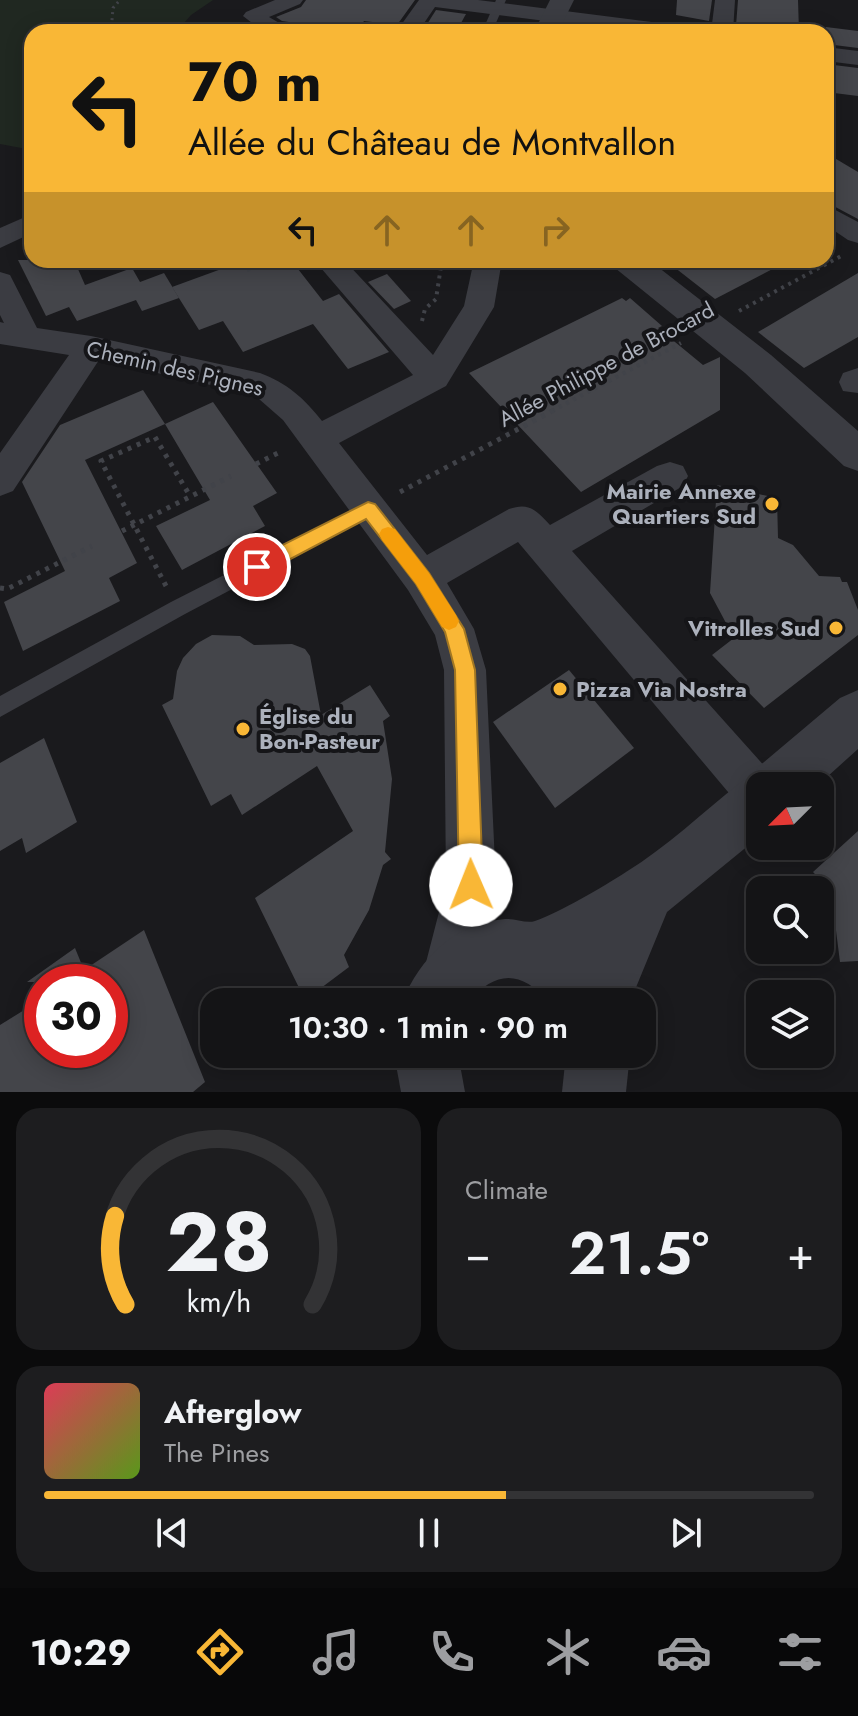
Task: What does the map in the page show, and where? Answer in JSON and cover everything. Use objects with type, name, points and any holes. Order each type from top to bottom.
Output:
[{"type":"street","points":[[266,24],[253,16],[293,0]]},
{"type":"street","points":[[412,24],[429,0],[499,5],[618,24]]},
{"type":"street","points":[[723,24],[725,0]]},
{"type":"street","points":[[834,55],[858,58]]},
{"type":"street","points":[[834,223],[851,244]]},
{"type":"street","points":[[0,239],[24,226]]},
{"type":"street","points":[[335,268],[424,366]]},
{"type":"street","points":[[317,439],[424,366],[479,307],[486,268]]},
{"type":"street","points":[[637,268],[758,364],[858,455]]},
{"type":"street","points":[[0,282],[13,336]]},
{"type":"street","name":"Chemin des Pignes","points":[[13,336],[91,347],[248,381],[271,390],[295,411],[422,578],[454,629],[465,670],[471,885],[441,988]]},
{"type":"street","points":[[0,481],[91,347]]},
{"type":"street","points":[[758,364],[793,383],[858,436]]},
{"type":"street","points":[[545,547],[670,476]]},
{"type":"street","points":[[422,578],[522,520],[746,782]]},
{"type":"street","points":[[793,772],[858,715]]},
{"type":"street","points":[[441,988],[470,957],[494,948],[526,950],[647,892],[746,810]]},
{"type":"street","points":[[471,885],[526,950],[558,967],[574,988]]},
{"type":"street","points":[[605,988],[647,892]]},
{"type":"street","points":[[426,1068],[433,1092]]},
{"type":"street","points":[[594,1092],[597,1068]]},
{"type":"lane","points":[[491,24],[499,5]]},
{"type":"lane","points":[[0,707],[178,608],[368,509]]},
{"type":"path","points":[[112,24],[113,8],[120,0]]},
{"type":"path","points":[[247,270],[252,268]]},
{"type":"path","points":[[424,366],[425,309],[436,299],[441,268]]},
{"type":"path","name":"Allée Philippe de Brocard","points":[[368,509],[711,327],[811,268]]},
{"type":"path","points":[[178,608],[101,461],[155,437],[190,496]]},
{"type":"path","points":[[256,464],[278,453]]},
{"type":"path","points":[[122,531],[231,476]]},
{"type":"path","points":[[0,588],[7,589],[92,546]]},
{"type":"shaded area","points":[[0,0],[213,0],[183,24],[24,24],[24,148],[0,144]]},
{"type":"building","points":[[306,0],[415,0],[398,24],[364,21],[362,24],[302,24],[276,17],[301,7]]},
{"type":"building","points":[[677,0],[712,0],[709,21],[676,15]]},
{"type":"building","points":[[738,0],[798,0],[799,24],[736,24]]},
{"type":"building","points":[[436,10],[466,14],[460,24],[427,24]]},
{"type":"building","points":[[834,28],[858,31],[858,48],[834,45]]},
{"type":"building","points":[[834,65],[858,68],[858,96],[834,93]]},
{"type":"building","points":[[834,158],[858,172],[858,219],[834,206]]},
{"type":"building","points":[[18,260],[24,260],[24,268],[78,268],[85,285],[132,268],[140,282],[164,273],[179,298],[142,311],[136,300],[77,321],[69,307],[46,316]]},
{"type":"building","points":[[224,268],[297,268],[323,301],[339,294],[389,352],[348,369],[313,324],[243,352],[223,321],[199,330],[172,287]]},
{"type":"building","points":[[675,268],[775,268],[715,299]]},
{"type":"building","points":[[858,273],[858,337],[804,368],[758,332]]},
{"type":"building","points":[[387,274],[411,301],[394,309],[368,282]]},
{"type":"building","points":[[622,298],[626,301],[630,298],[662,326],[658,328],[703,365],[720,357],[720,410],[581,492],[469,373]]},
{"type":"building","points":[[143,390],[165,424],[85,460],[137,563],[109,578],[120,601],[23,651],[4,602],[65,571],[22,482],[60,425]]},
{"type":"building","points":[[213,402],[277,493],[253,506],[265,526],[182,570],[156,526],[210,500],[165,424]]},
{"type":"building","points":[[717,485],[777,498],[778,538],[793,545],[819,576],[840,577],[842,582],[847,582],[858,610],[858,635],[764,708],[712,655],[734,638],[710,593]]},
{"type":"building","points":[[212,635],[240,636],[254,645],[292,644],[305,649],[310,656],[321,715],[370,685],[390,716],[383,721],[392,779],[385,852],[391,859],[383,865],[369,910],[344,955],[349,967],[321,988],[299,988],[255,898],[353,831],[317,766],[242,815],[231,794],[211,806],[162,705],[173,699],[177,671],[183,658],[196,644]]},
{"type":"building","points":[[569,670],[634,748],[555,808],[493,722]]},
{"type":"building","points":[[44,738],[77,822],[26,853],[22,838],[0,851],[0,763]]},
{"type":"building","points":[[858,831],[858,961],[840,962],[834,915],[834,876],[817,876],[813,872],[826,860],[834,860],[834,853]]},
{"type":"building","points":[[144,930],[205,1082],[193,1092],[0,1092],[0,1025],[24,1010],[24,1068],[128,1068],[128,964],[93,964]]},
{"type":"building","points":[[75,948],[82,964],[52,964]]},
{"type":"slow traffic","points":[[388,534],[422,578],[449,621]]},
{"type":"place","name":"Mairie Annexe Quartiers Sud","points":[[772,504]]},
{"type":"place","name":"Vitrolles Sud","points":[[836,628]]},
{"type":"place","name":"Pizza Via Nostra","points":[[560,689]]},
{"type":"place","name":"Église du Bon-Pasteur","points":[[243,729]]},
{"type":"route","points":[[257,567],[368,509],[422,578],[454,629],[465,670],[471,885]]}]
